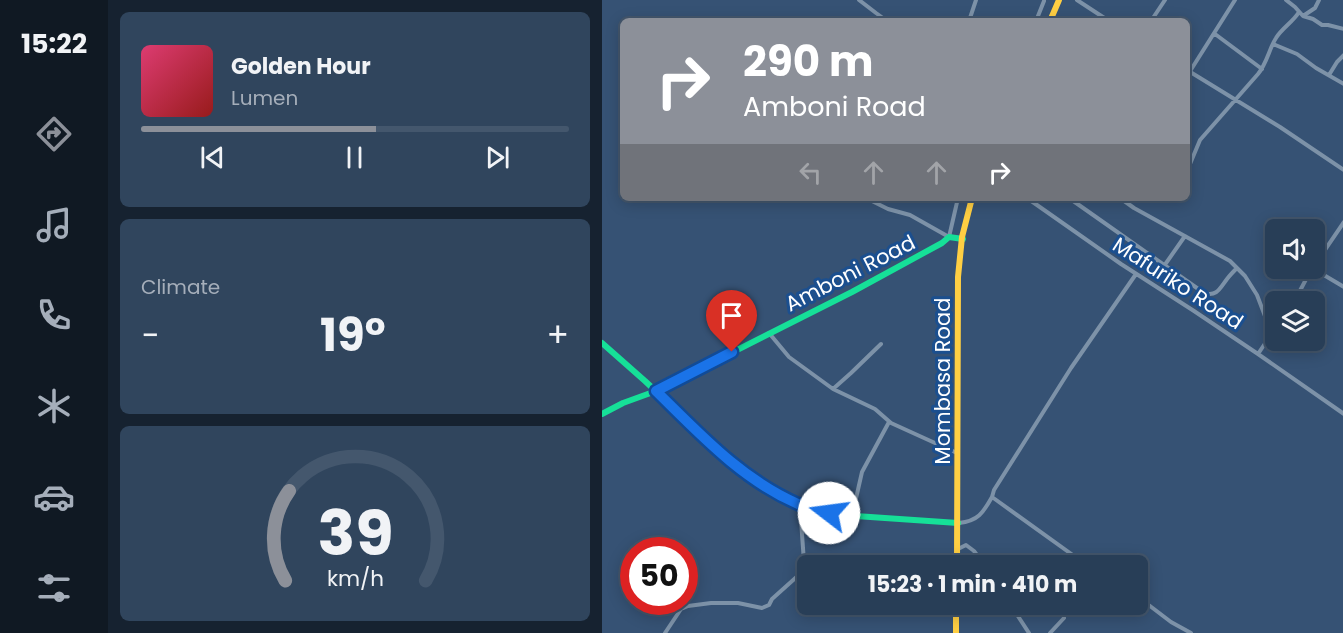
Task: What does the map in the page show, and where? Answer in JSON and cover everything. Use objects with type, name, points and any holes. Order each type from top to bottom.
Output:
[{"type":"main road","points":[[1050,18],[1057,3]]},
{"type":"main road","name":"Mombasa Road","points":[[957,555],[958,295],[963,239],[971,201]]},
{"type":"main road","points":[[949,237],[963,239]]},
{"type":"main road","name":"Amboni Road","points":[[602,414],[623,403],[656,391],[852,292],[949,237]]},
{"type":"main road","points":[[602,343],[656,391],[716,450],[739,470],[767,489],[800,505],[829,513],[852,517],[958,523]]},
{"type":"main road","points":[[956,615],[956,633]]},
{"type":"street","points":[[859,0],[882,18]]},
{"type":"street","points":[[971,18],[976,0]]},
{"type":"street","points":[[1037,18],[1044,0],[1057,3]]},
{"type":"street","points":[[1077,0],[1104,18]]},
{"type":"street","points":[[1153,18],[1165,0]]},
{"type":"street","points":[[1190,69],[1235,0]]},
{"type":"street","points":[[1286,0],[1303,16],[1322,25],[1343,28]]},
{"type":"street","points":[[1303,16],[1315,9],[1319,0]]},
{"type":"street","points":[[1190,164],[1200,140],[1262,69],[1273,44],[1299,12]]},
{"type":"street","points":[[1215,34],[1262,69]]},
{"type":"street","points":[[1273,44],[1297,54],[1343,84]]},
{"type":"street","points":[[1329,75],[1343,55]]},
{"type":"street","points":[[1190,73],[1288,132],[1343,170]]},
{"type":"street","points":[[872,201],[887,209],[910,215],[949,237],[957,201]]},
{"type":"street","name":"Mafuriko Road","points":[[1030,201],[1343,414]]},
{"type":"street","points":[[1073,201],[1204,293],[1216,294],[1237,268]]},
{"type":"street","points":[[1124,201],[1230,261],[1245,276],[1257,295],[1265,316]]},
{"type":"street","points":[[1325,249],[1343,222]]},
{"type":"street","points":[[1164,266],[1185,236]]},
{"type":"street","points":[[1300,291],[1313,268],[1343,286]]},
{"type":"street","points":[[958,523],[970,522],[980,515],[1071,368],[1136,273]]},
{"type":"street","points":[[769,333],[789,357],[833,389],[875,409],[889,422],[958,453]]},
{"type":"street","points":[[833,389],[881,344]]},
{"type":"street","points":[[1258,354],[1265,344]]},
{"type":"street","points":[[852,517],[862,472],[889,422]]},
{"type":"street","points":[[992,496],[1073,555]]},
{"type":"street","points":[[665,633],[674,616],[688,606],[738,603],[761,608],[769,605],[772,599],[800,573],[804,562],[800,505]]},
{"type":"street","points":[[957,550],[966,545],[977,555]]},
{"type":"street","points":[[1148,605],[1191,633]]},
{"type":"street","points":[[1017,615],[1029,633]]},
{"type":"street","points":[[1050,633],[1064,618]]},
{"type":"traffic: fast","points":[[602,414],[623,403],[656,391],[852,292],[949,237],[963,239]]},
{"type":"traffic: fast","points":[[602,343],[730,461],[762,486],[780,496],[809,509],[841,515],[958,523]]},
{"type":"traffic: slow","points":[[1051,18],[1059,0]]},
{"type":"traffic: slow","points":[[957,555],[958,277],[962,237],[971,201]]},
{"type":"traffic: slow","points":[[956,615],[956,633]]},
{"type":"route","points":[[732,352],[656,391],[739,470],[767,489],[800,505],[829,513]]}]
